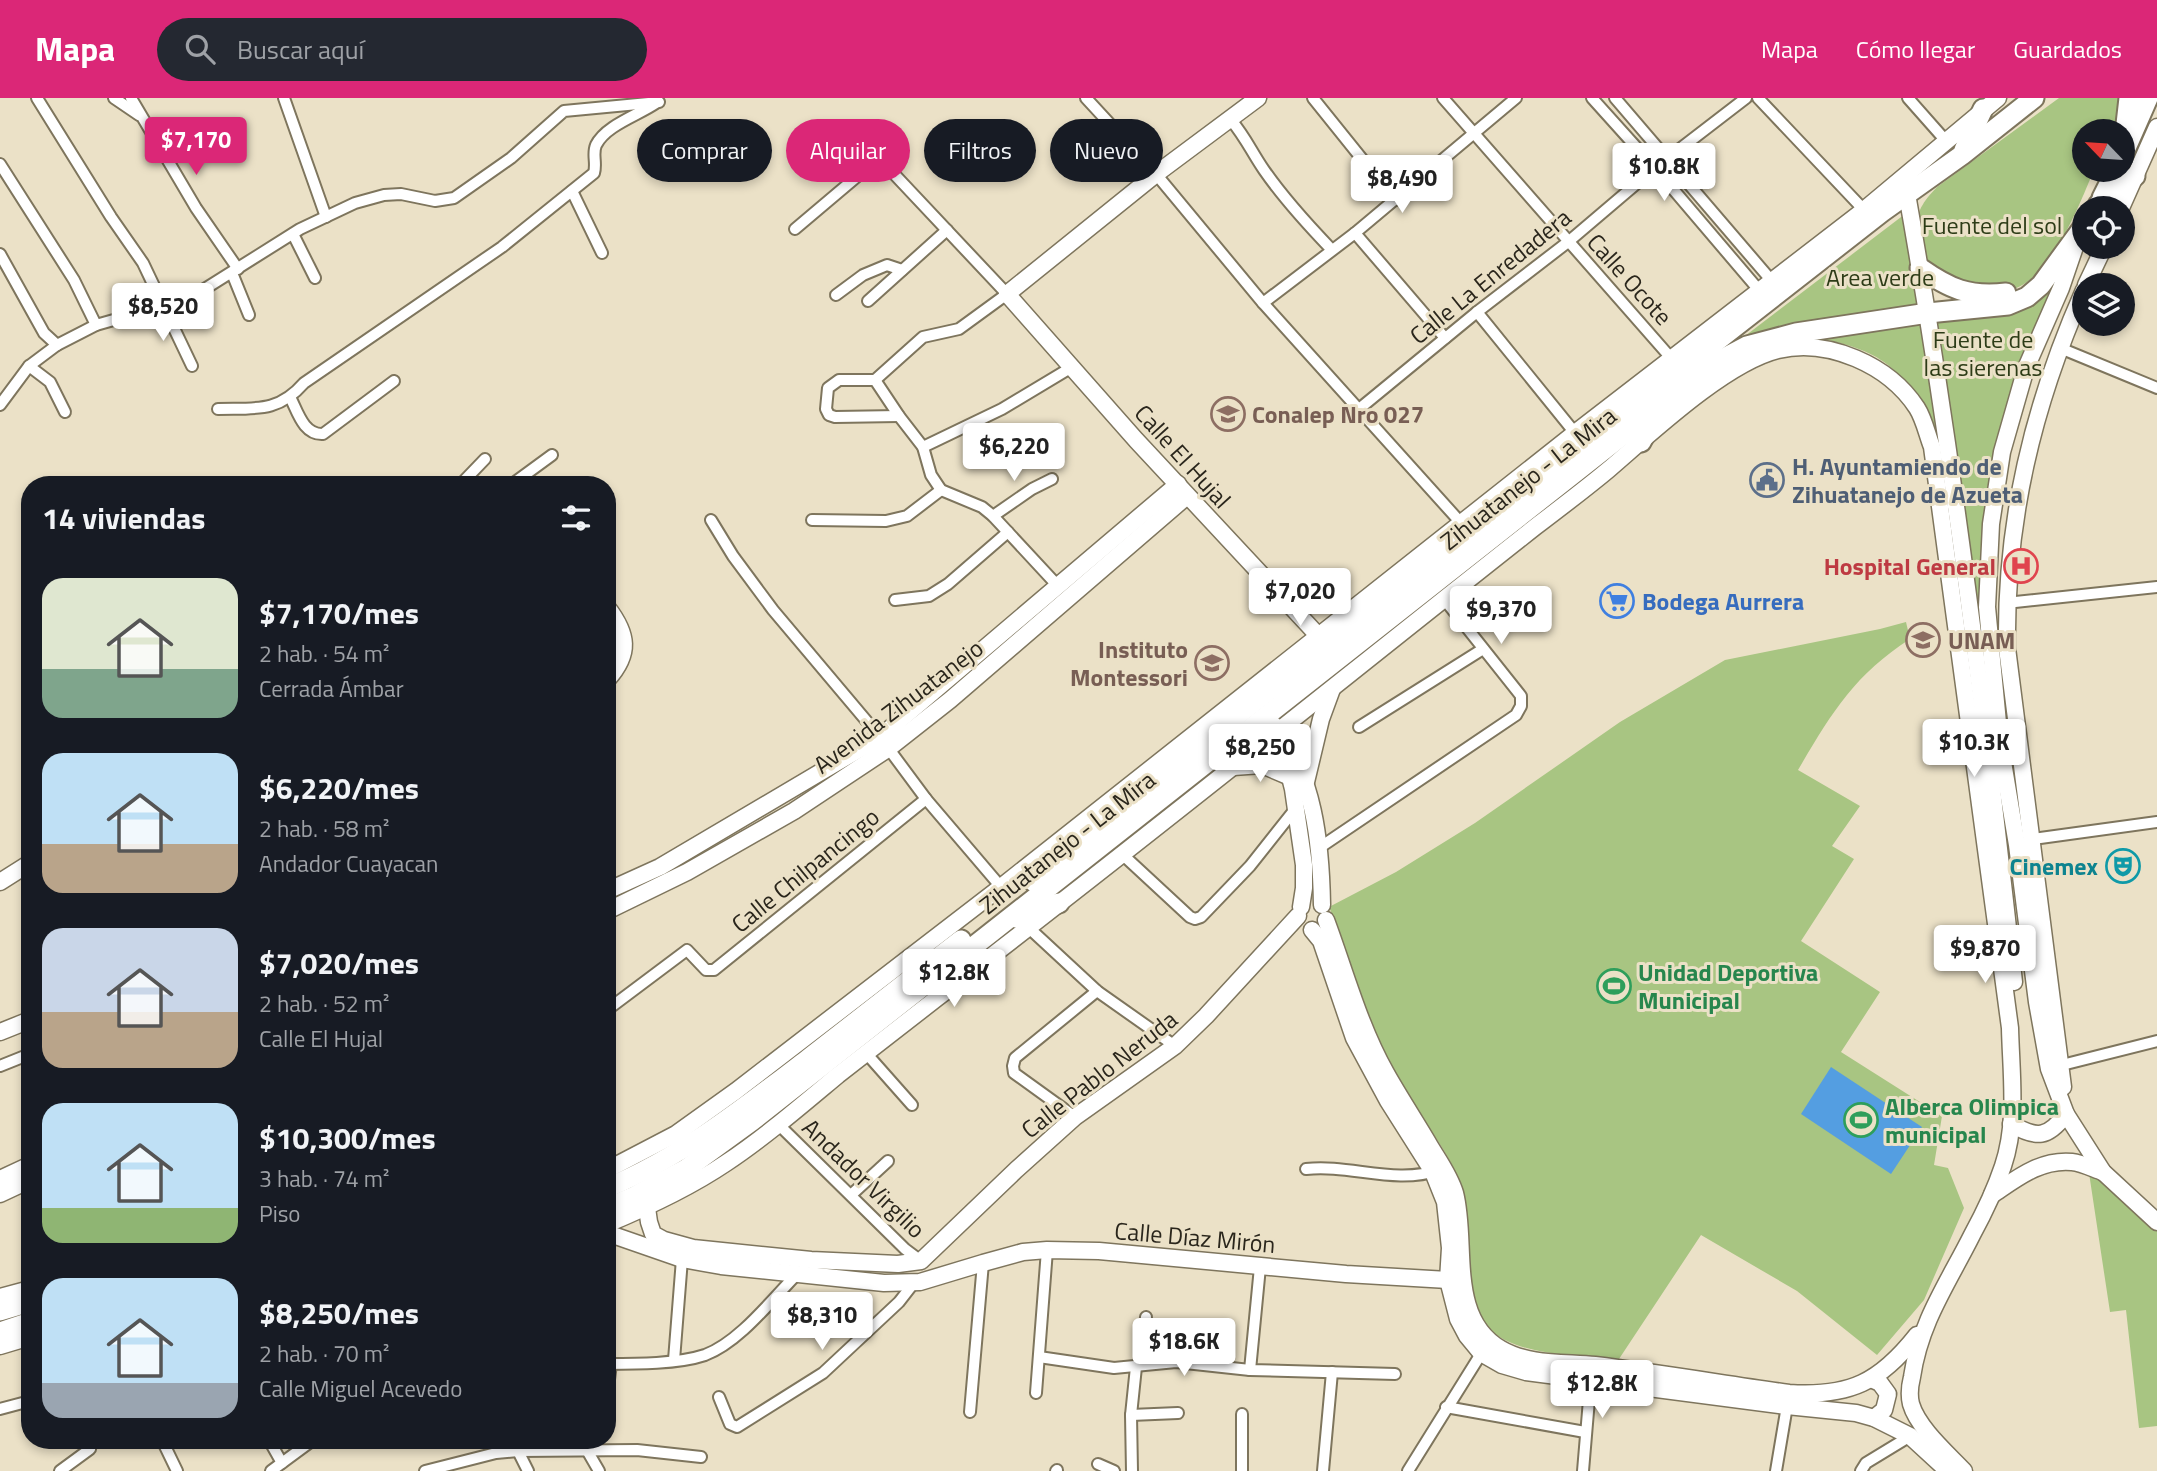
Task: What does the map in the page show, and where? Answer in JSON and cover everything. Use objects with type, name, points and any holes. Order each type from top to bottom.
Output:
[{"type":"highway","name":"Zihuatanejo - La Mira","points":[[1333,653],[1409,573],[1873,211],[1907,194],[2034,98]]},
{"type":"highway","points":[[2127,119],[2129,98]]},
{"type":"highway","points":[[2135,128],[2148,98]]},
{"type":"highway","points":[[1962,155],[1990,104]]},
{"type":"highway","points":[[2109,196],[2127,182]]},
{"type":"highway","points":[[1847,222],[1873,211]]},
{"type":"highway","name":"Zihuatanejo - La Mira","points":[[616,1204],[686,1169],[763,1112],[1005,921],[1333,653],[1713,364],[1747,345],[1796,333],[1928,313],[2008,305],[2027,297],[2041,285],[2072,242]]},
{"type":"highway","points":[[1920,268],[1944,285],[1973,294],[2004,294],[2041,285]]},
{"type":"highway","points":[[1640,442],[1661,404]]},
{"type":"highway","name":"Zihuatanejo - La Mira","points":[[616,1184],[637,1176],[699,1139],[771,1087],[1257,715]]},
{"type":"highway","points":[[1005,921],[1059,904]]},
{"type":"highway","points":[[0,1311],[21,1305]]},
{"type":"highway","points":[[0,1332],[21,1325]]},
{"type":"main road","points":[[1163,169],[1258,98]]},
{"type":"main road","points":[[1873,211],[1990,104]]},
{"type":"main road","points":[[2135,176],[2157,127]]},
{"type":"main road","points":[[1007,294],[1146,182]]},
{"type":"main road","points":[[1856,1413],[1852,1400],[1864,1383],[1906,1350],[1923,1327],[1992,1195],[2004,1164],[2011,1124],[2010,1028],[1962,618],[1949,467],[1928,313],[1907,194]]},
{"type":"main road","points":[[1409,573],[1462,524],[1575,433],[1847,222]]},
{"type":"main road","points":[[2072,258],[2026,368],[2002,452],[1991,524],[1987,607],[2000,744],[2017,845],[2037,1002],[2066,1114],[2104,1172],[2157,1222]]},
{"type":"main road","name":"Calle El Hujal","points":[[1007,294],[1333,653]]},
{"type":"main road","points":[[2054,1067],[2033,839],[2007,648],[2006,603],[2024,467],[2036,417],[2072,319]]},
{"type":"main road","points":[[1305,785],[1321,719],[1333,687],[1333,653],[1444,599],[1604,474],[1640,442],[1744,363],[1779,350],[1809,348],[1840,352],[1867,365],[1896,385],[1918,410],[1932,447],[1962,618]]},
{"type":"main road","name":"Avenida Zihuatanejo","points":[[616,887],[660,867],[885,743],[1057,585],[1183,490]]},
{"type":"main road","name":"Avenida Zihuatanejo","points":[[616,907],[687,872],[794,811],[885,743],[950,700],[1183,490]]},
{"type":"main road","points":[[616,619],[625,642],[623,657],[616,670]]},
{"type":"main road","points":[[616,1165],[676,1134],[726,1098],[1001,887],[1142,774],[1257,715],[1333,687]]},
{"type":"main road","points":[[616,1220],[647,1208],[725,1163],[1029,928],[1233,767],[1257,715]]},
{"type":"main road","points":[[1257,715],[1290,777],[1304,865],[1300,912],[1302,926],[1312,930],[1321,941],[1348,1000]]},
{"type":"main road","points":[[1257,715],[1299,763],[1319,848],[1324,913],[1360,1036],[1388,1101],[1454,1188],[1459,1208],[1462,1280],[1473,1320],[1485,1347]]},
{"type":"main road","points":[[2000,744],[2020,739]]},
{"type":"main road","points":[[1233,767],[1262,765],[1290,777]]},
{"type":"main road","points":[[4,875],[21,867]]},
{"type":"main road","points":[[1300,912],[1311,902],[1324,913]]},
{"type":"main road","name":"Calle Pablo Neruda","points":[[921,1261],[1075,1117],[1175,1046],[1206,1016],[1300,912]]},
{"type":"main road","points":[[1312,930],[1321,928],[1324,913]]},
{"type":"main road","points":[[0,1032],[21,1024]]},
{"type":"main road","points":[[2011,1124],[2031,1135],[2045,1134],[2056,1127],[2066,1114]]},
{"type":"main road","points":[[1992,1195],[2028,1171],[2052,1163],[2074,1162],[2104,1172]]},
{"type":"main road","points":[[0,1179],[21,1169]]},
{"type":"main road","points":[[1438,1170],[1448,1219],[1448,1280],[1458,1319],[1467,1336],[1485,1347],[1502,1365],[1526,1372],[1590,1382],[1788,1400],[1864,1383],[1880,1383],[1888,1394],[1884,1410],[1874,1418]]},
{"type":"main road","points":[[0,1194],[21,1184]]},
{"type":"main road","points":[[647,1208],[653,1234],[693,1248],[811,1260],[898,1264],[921,1261]]},
{"type":"main road","name":"Calle Díaz Mirón","points":[[616,1236],[682,1259],[721,1266],[866,1282],[914,1284],[1023,1252],[1046,1250],[1098,1251],[1260,1267],[1448,1280]]},
{"type":"main road","points":[[948,1236],[942,1246],[941,1255],[946,1263],[958,1270]]},
{"type":"main road","points":[[0,1297],[21,1291]]},
{"type":"main road","points":[[1923,1327],[1910,1386],[1911,1404],[1927,1432],[1964,1471]]},
{"type":"main road","points":[[0,1346],[21,1340]]},
{"type":"main road","points":[[1485,1347],[1527,1358],[1593,1365],[1856,1413],[1874,1418],[1910,1436],[1948,1471]]},
{"type":"street","points":[[37,98],[143,263],[192,366]]},
{"type":"street","points":[[114,98],[141,117]]},
{"type":"street","points":[[131,98],[235,271],[249,315]]},
{"type":"street","points":[[284,98],[326,217]]},
{"type":"street","points":[[1086,98],[1105,119]]},
{"type":"street","points":[[1313,98],[1395,200]]},
{"type":"street","name":"Calle Ocote","points":[[1443,98],[1671,358]]},
{"type":"street","points":[[1263,303],[1355,233],[1516,98]]},
{"type":"street","points":[[1592,98],[1765,285]]},
{"type":"street","points":[[1615,98],[1668,159],[1765,285]]},
{"type":"street","name":"Calle La Enredadera","points":[[1359,409],[1476,312],[1568,242],[1655,168],[1746,98]]},
{"type":"street","points":[[1758,98],[1873,211]]},
{"type":"street","points":[[1908,98],[1946,142]]},
{"type":"street","points":[[0,405],[29,366],[57,345],[96,325],[163,306],[203,290],[293,234],[355,203],[384,195],[401,194],[435,201],[454,198],[510,158],[564,111],[662,100]]},
{"type":"street","points":[[218,409],[271,407],[291,398],[304,383],[502,247],[572,191],[594,173],[595,148],[611,128],[662,100]]},
{"type":"street","points":[[1231,120],[1247,138],[1265,172],[1303,220],[1331,249]]},
{"type":"street","points":[[795,229],[879,158],[1007,294],[959,329],[923,337],[875,380],[839,380],[828,388],[826,409],[835,417],[899,416]]},
{"type":"street","points":[[0,164],[74,280],[96,325]]},
{"type":"street","points":[[1163,182],[1263,303],[1462,524]]},
{"type":"street","points":[[572,191],[602,253]]},
{"type":"street","points":[[868,301],[947,230]]},
{"type":"street","points":[[1355,233],[1445,338]]},
{"type":"street","points":[[293,234],[315,278]]},
{"type":"street","points":[[0,254],[4,270],[44,333],[57,345]]},
{"type":"street","points":[[836,295],[863,275],[887,265],[902,270]]},
{"type":"street","points":[[1476,312],[1575,433]]},
{"type":"street","points":[[2060,348],[2157,388]]},
{"type":"street","points":[[29,366],[50,382],[65,412]]},
{"type":"street","points":[[923,447],[1002,409],[1072,367]]},
{"type":"street","points":[[875,380],[923,447],[931,475],[941,490],[982,507],[993,516],[1057,585]]},
{"type":"street","points":[[291,398],[307,429],[315,434],[323,434],[394,382]]},
{"type":"street","points":[[522,476],[552,454]]},
{"type":"street","points":[[469,476],[485,459]]},
{"type":"street","points":[[993,516],[1032,489],[1052,479]]},
{"type":"street","points":[[812,520],[886,521],[907,516],[941,490]]},
{"type":"street","points":[[710,520],[773,610],[1001,887]]},
{"type":"street","points":[[895,600],[929,596],[948,584],[1008,532]]},
{"type":"street","points":[[2006,603],[2157,587]]},
{"type":"street","points":[[1319,848],[1516,715],[1521,706],[1521,696],[1444,599]]},
{"type":"street","points":[[1359,727],[1483,649]]},
{"type":"street","name":"Calle Chilpancingo","points":[[616,1003],[687,950],[710,972],[714,971],[926,799]]},
{"type":"street","points":[[1122,854],[1195,919],[1250,866],[1296,808]]},
{"type":"street","points":[[2033,839],[2157,822]]},
{"type":"street","points":[[1029,928],[1097,990],[1175,1046]]},
{"type":"street","points":[[1075,1117],[1014,1073],[1013,1066],[1015,1058],[1097,990]]},
{"type":"street","points":[[2054,1067],[2157,1041]]},
{"type":"street","points":[[866,1053],[912,1105]]},
{"type":"street","points":[[0,1066],[21,1058]]},
{"type":"street","name":"Andador Virgilio","points":[[778,1124],[905,1249],[921,1261]]},
{"type":"street","points":[[851,1195],[888,1161]]},
{"type":"street","points":[[1306,1169],[1336,1169],[1371,1175],[1438,1170]]},
{"type":"street","points":[[1036,1393],[1046,1250]]},
{"type":"street","points":[[674,1360],[682,1259]]},
{"type":"street","points":[[616,1364],[705,1355],[726,1344],[811,1260]]},
{"type":"street","points":[[970,1412],[983,1263]]},
{"type":"street","points":[[1250,1370],[1260,1267]]},
{"type":"street","points":[[719,1397],[730,1424],[737,1427],[823,1373],[899,1302],[914,1284]]},
{"type":"street","points":[[1132,1471],[1131,1415],[1146,1317]]},
{"type":"street","points":[[1408,1471],[1485,1347]]},
{"type":"street","points":[[1039,1357],[1114,1368],[1194,1363],[1250,1370],[1395,1374]]},
{"type":"street","points":[[1583,1471],[1593,1365]]},
{"type":"street","points":[[1323,1470],[1332,1373]]},
{"type":"street","points":[[1776,1471],[1788,1400]]},
{"type":"street","points":[[0,1409],[21,1403]]},
{"type":"street","points":[[1446,1407],[1586,1432]]},
{"type":"street","points":[[1131,1415],[1178,1413]]},
{"type":"street","points":[[1242,1414],[1242,1471]]},
{"type":"street","points":[[1861,1471],[1866,1463],[1910,1436],[1927,1432]]},
{"type":"street","points":[[616,1448],[701,1457]]},
{"type":"street","points":[[60,1471],[90,1449]]},
{"type":"street","points":[[166,1449],[177,1471]]},
{"type":"street","points":[[274,1449],[282,1462]]},
{"type":"street","points":[[271,1471],[300,1449]]},
{"type":"street","points":[[425,1471],[496,1453],[588,1452],[594,1449]]},
{"type":"street","points":[[518,1451],[528,1471]]},
{"type":"street","points":[[588,1452],[599,1471]]},
{"type":"street","points":[[1098,1464],[1115,1471]]},
{"type":"green space","name":"Fuente del sol","points":[[2059,98],[2123,98],[2116,119],[2072,119],[2072,182],[2089,182],[2082,196],[2072,196],[2072,220],[2049,260],[2021,286],[2005,291],[1967,287],[1922,259],[1917,220],[1923,205],[1937,187]]},
{"type":"green space","name":"Area verde","points":[[1905,214],[1923,305],[1745,336]]},
{"type":"green space","name":"Fuente de las sierenas","points":[[2060,281],[2027,349],[1983,613],[1977,615],[1936,318],[2050,287]]},
{"type":"green space","name":"Area verde","points":[[1921,320],[1939,437],[1935,437],[1916,398],[1894,370],[1865,351],[1822,339]]},
{"type":"green space","name":"Unidad Deportiva Municipal","points":[[1906,622],[1910,639],[1874,667],[1845,697],[1798,770],[1860,806],[1832,846],[1854,859],[1801,941],[1880,992],[1841,1052],[1942,1116],[1934,1165],[1948,1168],[1964,1208],[1924,1300],[1877,1355],[1797,1291],[1701,1235],[1619,1359],[1549,1353],[1499,1337],[1487,1327],[1472,1299],[1466,1208],[1457,1175],[1386,1061],[1329,907],[1396,872],[1475,823],[1620,722],[1725,660]]},
{"type":"green space","points":[[2089,1173],[2110,1186],[2157,1231],[2157,1426],[2139,1428],[2126,1310],[2110,1312]]},
{"type":"water","name":"Alberca Olimpica municipal","points":[[1831,1067],[1922,1127],[1891,1174],[1801,1114]]},
{"type":"place","name":"Conalep Nro 027","points":[[1228,414]]},
{"type":"place","name":"H. Ayuntamiendo de Zihuatanejo de Azueta","points":[[1767,480]]},
{"type":"place","name":"Hospital General","points":[[2021,566]]},
{"type":"place","name":"Bodega Aurrera","points":[[1617,601]]},
{"type":"place","name":"UNAM","points":[[1923,640]]},
{"type":"place","name":"Instituto Montessori","points":[[1212,663]]},
{"type":"place","name":"Cinemex","points":[[2123,866]]},
{"type":"place","name":"Unidad Deportiva Municipal","points":[[1614,986]]},
{"type":"place","name":"Alberca Olimpica municipal","points":[[1861,1120]]}]
